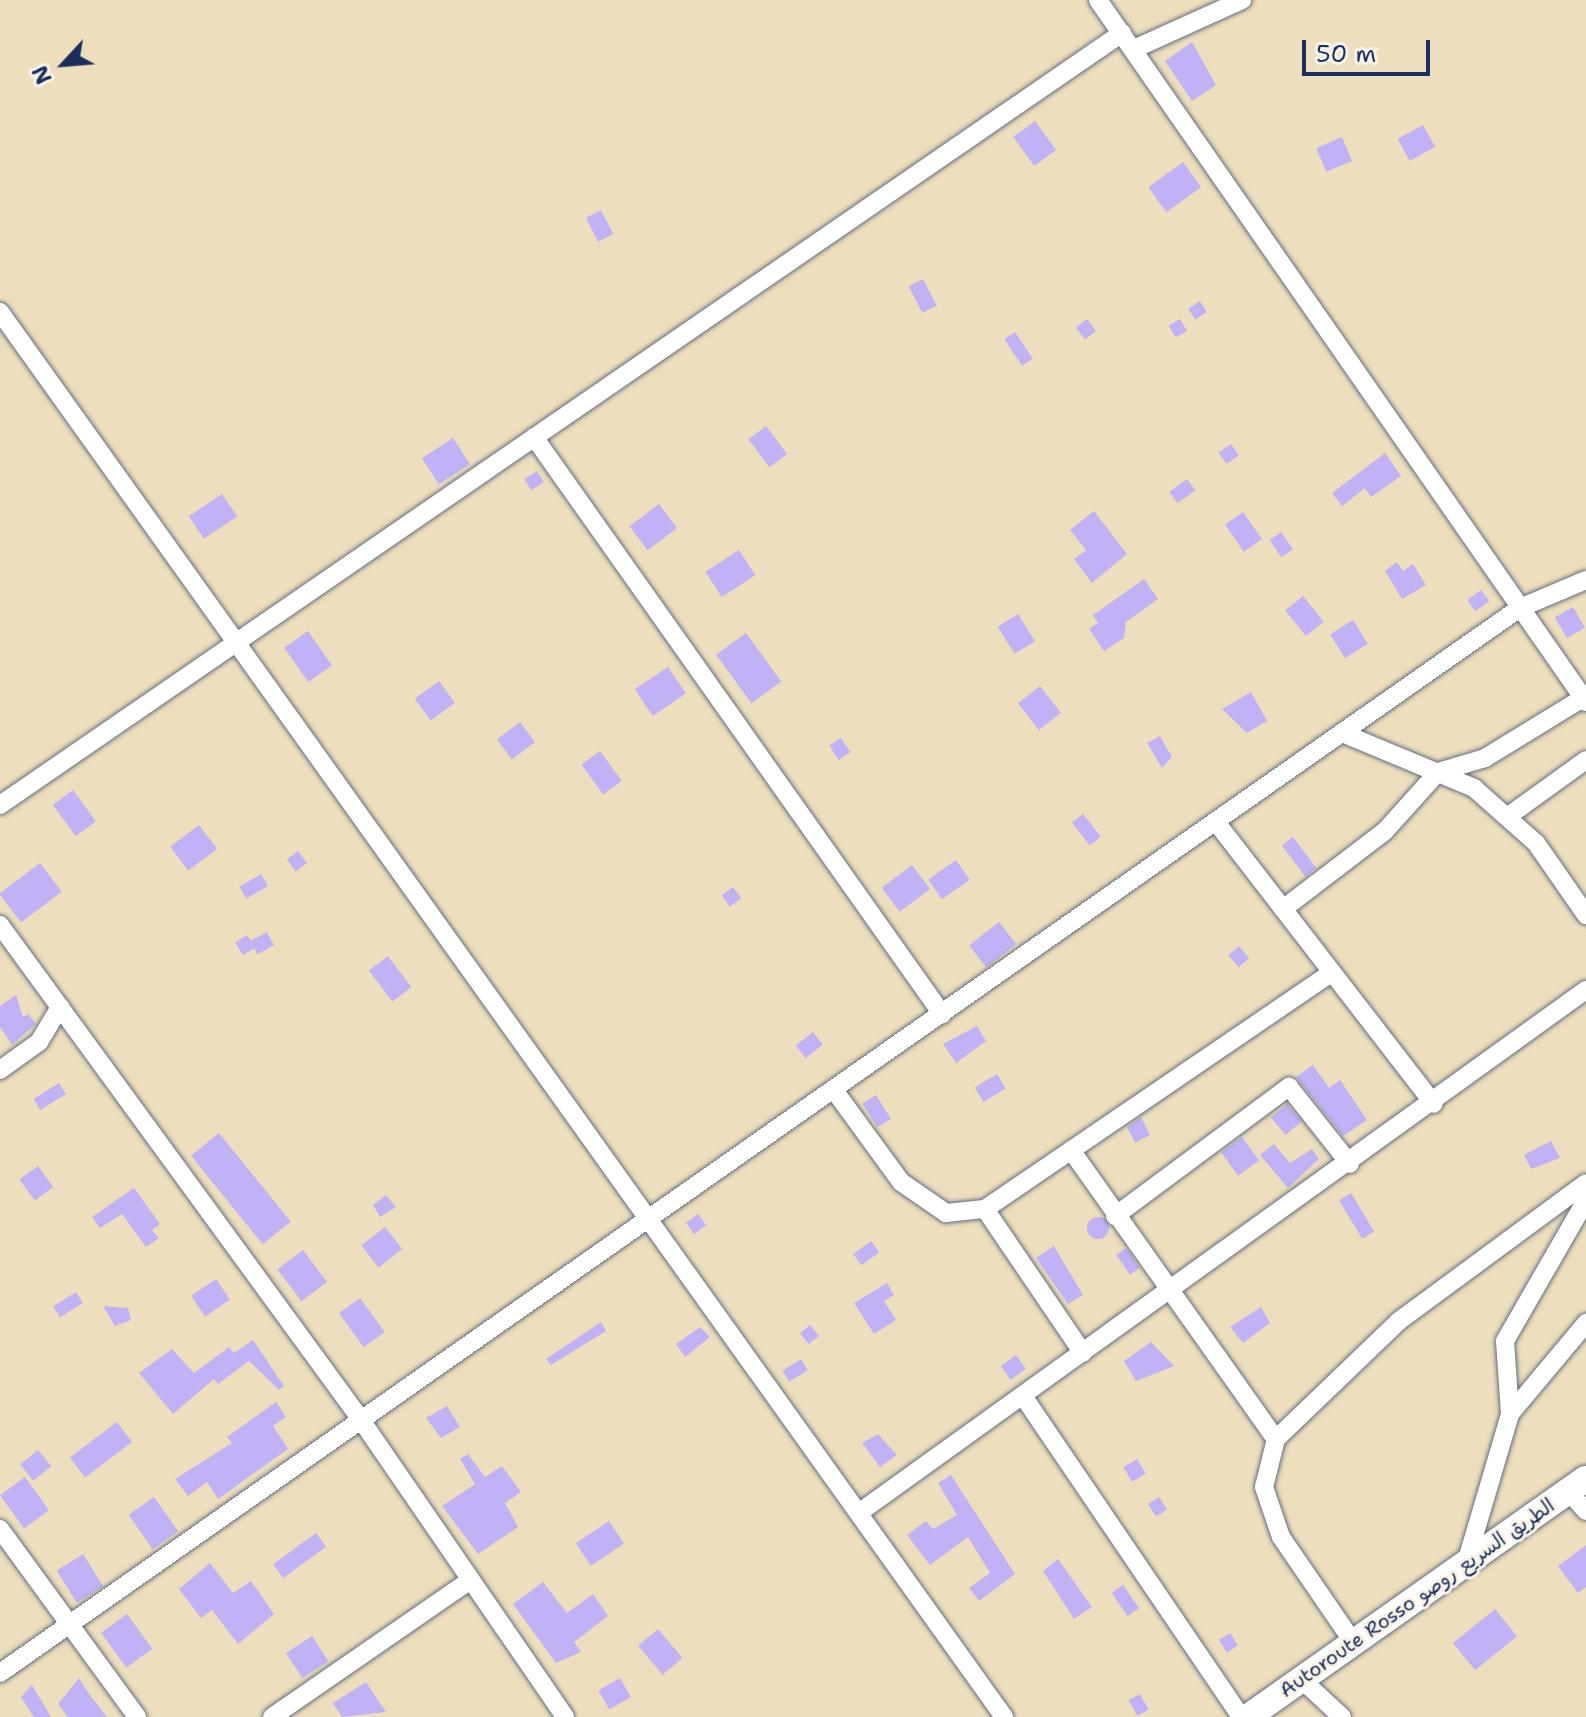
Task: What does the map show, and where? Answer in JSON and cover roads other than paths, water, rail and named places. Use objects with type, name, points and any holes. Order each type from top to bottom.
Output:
[{"type":"highway","name":"Autoroute Rosso الطريق السريع روصو","points":[[1248,1717],[1577,1485]]},
{"type":"street","points":[[1098,0],[1584,700],[1485,758],[1438,772],[1385,831],[1283,909]]},
{"type":"street","points":[[1134,49],[1215,6],[1242,0]]},
{"type":"street","points":[[0,805],[1122,33]]},
{"type":"street","points":[[0,312],[652,1216],[1004,1717]]},
{"type":"street","points":[[534,437],[942,1014]]},
{"type":"street","points":[[0,1673],[359,1417],[834,1090],[1520,608],[1586,580]]},
{"type":"street","points":[[1342,733],[1474,788],[1536,843],[1586,915]]},
{"type":"street","points":[[1507,817],[1586,760]]},
{"type":"street","points":[[1216,822],[1434,1104]]},
{"type":"street","points":[[0,925],[359,1417],[565,1717]]},
{"type":"street","points":[[834,1090],[901,1182],[946,1213],[985,1209],[1332,972]]},
{"type":"street","points":[[860,1512],[1434,1104],[1586,990]]},
{"type":"street","points":[[0,1070],[39,1042],[60,1007]]},
{"type":"street","points":[[1115,1216],[1289,1087],[1350,1164]]},
{"type":"street","points":[[1071,1150],[1168,1294],[1276,1439]]},
{"type":"street","points":[[1353,1642],[1281,1537],[1264,1487],[1276,1439],[1399,1321],[1586,1183]]},
{"type":"street","points":[[1466,1563],[1510,1414],[1505,1341],[1564,1249],[1586,1200]]},
{"type":"street","points":[[985,1209],[1083,1353]]},
{"type":"street","points":[[1510,1414],[1586,1323]]},
{"type":"street","points":[[1023,1396],[1241,1717]]},
{"type":"street","points":[[1577,1485],[1586,1511]]},
{"type":"street","points":[[0,1529],[137,1717]]},
{"type":"street","points":[[272,1717],[297,1710],[469,1581]]},
{"type":"street","points":[[1301,1679],[1342,1717]]}]
